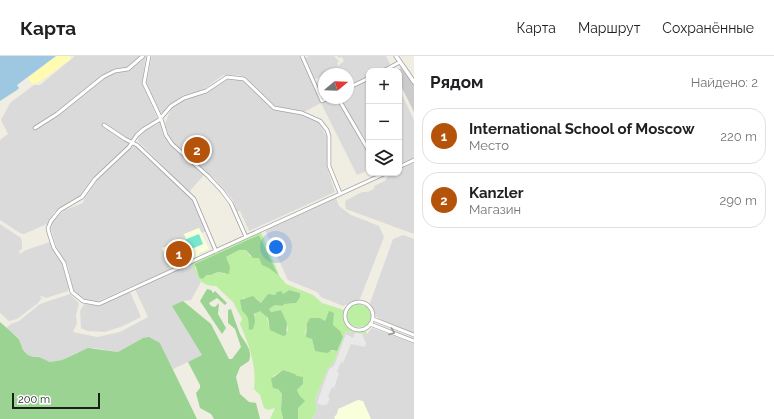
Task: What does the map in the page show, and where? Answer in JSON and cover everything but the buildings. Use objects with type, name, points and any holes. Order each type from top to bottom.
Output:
[{"type":"street","points":[[35,128],[57,114],[103,77],[115,71],[128,69],[143,56]]},
{"type":"street","points":[[149,56],[144,82],[161,119],[164,132],[172,144],[208,176],[229,200],[246,237]]},
{"type":"street","points":[[302,56],[318,92]]},
{"type":"street","points":[[396,56],[414,82]]},
{"type":"street","points":[[389,68],[400,62]]},
{"type":"street","points":[[340,193],[329,166],[329,136],[327,130],[313,116],[274,108],[244,79],[231,76],[222,78],[206,91],[184,98],[171,106],[161,119],[144,129],[96,179],[82,197],[57,212],[49,224],[48,230],[53,246],[64,263],[69,284],[74,295],[85,302],[96,304],[102,303],[379,176]]},
{"type":"street","points":[[354,85],[366,79]]},
{"type":"street","points":[[342,104],[366,146]]},
{"type":"street","points":[[104,125],[132,143],[138,145],[196,201],[216,251]]},
{"type":"street","points":[[402,166],[414,160]]},
{"type":"street","points":[[353,302],[362,302],[370,306],[373,319],[370,324],[362,330],[352,329],[346,322],[346,309],[353,302]]},
{"type":"street","points":[[373,319],[414,335]]},
{"type":"street","points":[[370,324],[414,341]]},
{"type":"shaded area","points":[[75,56],[146,56],[142,84],[157,117],[156,120],[147,124],[139,131],[128,146],[112,160],[81,196],[54,212],[47,224],[24,234],[20,233],[0,220],[0,140],[8,134],[1,120],[10,103],[34,85],[40,85]]},
{"type":"shaded area","points":[[152,56],[299,56],[318,96],[319,104],[304,112],[276,107],[245,77],[238,75],[223,75],[203,90],[182,96],[168,107],[165,112],[161,113],[146,84]]},
{"type":"shaded area","points":[[309,56],[334,56],[339,61],[337,63],[338,66],[344,61],[342,57],[339,58],[337,56],[386,56],[390,64],[385,68],[366,68],[366,78],[354,84],[354,68],[318,68],[318,78],[314,80],[305,58]]},
{"type":"shaded area","points":[[402,69],[414,85],[414,112],[402,88]]},
{"type":"shaded area","points":[[230,78],[245,81],[271,108],[310,117],[319,123],[327,137],[327,167],[335,192],[249,231],[240,211],[237,211],[233,200],[216,180],[170,139],[165,124],[171,108],[177,103],[186,98],[205,93],[225,79]]},
{"type":"shaded area","points":[[366,80],[366,140],[343,104],[354,104],[354,86]]},
{"type":"shaded area","points":[[402,94],[414,120],[414,158],[402,163]]},
{"type":"shaded area","points":[[322,104],[340,104],[366,149],[366,171],[357,175]]},
{"type":"shaded area","points":[[160,123],[163,134],[167,140],[204,175],[189,192],[138,141],[138,138],[143,132]]},
{"type":"shaded area","points":[[134,145],[195,202],[208,230],[202,233],[199,228],[185,234],[187,239],[162,248],[171,269],[96,302],[87,301],[80,298],[73,290],[68,266],[57,248],[51,229],[54,219],[65,210],[83,203],[85,196],[95,182]]},
{"type":"shaded area","points":[[414,163],[414,234],[346,209],[345,201],[362,192],[367,192],[374,189],[374,186],[385,181],[388,176],[402,176],[402,168]]},
{"type":"shaded area","points":[[336,198],[339,206],[351,215],[379,226],[384,237],[360,299],[343,306],[321,297],[317,292],[288,280],[265,230]]},
{"type":"shaded area","points":[[0,224],[21,238],[22,249],[19,251],[20,254],[26,250],[50,242],[63,266],[69,288],[68,291],[46,298],[39,295],[42,298],[38,303],[17,319],[9,321],[0,313]]},
{"type":"shaded area","points":[[199,228],[209,249],[199,253],[199,256],[171,269],[162,248],[186,239],[184,234]]},
{"type":"shaded area","points":[[403,235],[414,239],[414,333],[381,320],[376,316],[370,303],[393,239]]},
{"type":"shaded area","points":[[192,263],[201,282],[191,300],[183,301],[190,333],[203,355],[173,369],[160,343],[143,338],[118,352],[94,348],[78,352],[62,360],[50,362],[39,357],[28,355],[23,350],[19,338],[6,328],[19,321],[40,304],[70,294],[79,303],[76,315],[77,323],[73,332],[97,337],[120,332],[148,317],[135,289]]},
{"type":"shaded area","points":[[130,292],[141,317],[123,326],[105,332],[87,331],[81,328],[80,311],[84,304],[100,305]]},
{"type":"shaded area","points":[[372,328],[414,343],[414,419],[312,419],[317,410],[315,400],[328,368],[333,364],[346,331],[367,334]]},
{"type":"shaded area","points":[[355,333],[362,334],[366,343],[365,347],[351,344],[343,363],[341,362],[337,372],[339,373],[334,388],[332,387],[328,397],[330,398],[327,405],[325,404],[324,406],[317,403],[329,369],[334,366],[346,334],[353,338]]},
{"type":"shaded area","points":[[358,400],[363,401],[371,419],[335,419],[334,417],[337,414],[338,409]]},
{"type":"green space","points":[[261,232],[280,277],[286,284],[313,295],[322,303],[344,310],[343,315],[345,324],[351,330],[365,330],[367,334],[346,331],[333,364],[328,368],[315,400],[317,410],[312,419],[298,419],[298,408],[300,405],[297,390],[303,384],[297,376],[283,370],[273,376],[276,387],[282,394],[281,409],[283,419],[270,419],[275,408],[268,410],[264,408],[260,395],[254,389],[255,380],[253,364],[240,324],[242,319],[233,302],[216,286],[211,286],[200,280],[192,263]],"holes":[[[259,235],[273,270],[259,258],[250,256],[246,250],[239,250],[226,257],[228,263],[225,274],[217,272],[215,274],[199,277],[195,267]],[[289,290],[300,293],[296,303],[285,304],[282,306],[275,305],[269,309],[270,312],[281,310],[287,323],[288,331],[276,333],[269,326],[266,315],[260,311],[257,311],[249,326],[248,316],[242,311],[243,298],[256,298],[261,303],[271,295],[283,294]],[[334,313],[333,325],[337,329],[335,351],[315,351],[312,339],[305,333],[308,321],[320,318],[324,322],[327,316]]]},
{"type":"green space","points":[[199,234],[203,244],[189,250],[184,240]]},
{"type":"green space","points":[[259,235],[278,275],[262,265],[259,258],[253,258],[246,250],[239,250],[226,257],[230,267],[229,274],[218,272],[207,275],[202,279],[199,277],[195,264]]},
{"type":"green space","points":[[207,289],[211,290],[213,293],[215,291],[227,303],[225,305],[217,298],[209,303],[211,306],[215,307],[219,303],[218,314],[226,328],[222,334],[200,301]]},
{"type":"green space","points":[[289,290],[300,293],[300,297],[296,303],[285,304],[282,306],[275,305],[269,309],[271,312],[281,310],[287,323],[286,335],[283,336],[270,330],[268,318],[260,311],[254,314],[255,322],[253,329],[249,330],[248,319],[242,311],[240,300],[253,296],[261,303],[268,294],[275,295],[277,292],[281,291],[283,294]]},
{"type":"green space","points":[[183,301],[211,324],[229,359],[232,359],[241,347],[235,329],[228,323],[228,310],[231,309],[240,334],[250,353],[249,361],[240,367],[236,377],[240,394],[249,402],[256,403],[260,419],[214,419],[211,414],[200,408],[196,393],[200,388],[200,385],[188,362],[202,355],[172,306]]},
{"type":"green space","points":[[356,303],[367,307],[372,316],[371,322],[366,326],[353,326],[348,322],[346,316],[350,307]]},
{"type":"green space","points":[[329,311],[334,313],[333,325],[340,331],[343,337],[337,351],[332,350],[327,353],[315,351],[312,339],[306,337],[307,323],[310,318],[320,318],[325,321]]},
{"type":"green space","points":[[0,322],[19,339],[23,350],[28,355],[39,357],[50,362],[62,360],[88,348],[118,352],[143,338],[149,337],[160,343],[197,419],[0,419]]},
{"type":"green space","points":[[283,370],[303,377],[303,384],[297,390],[299,395],[305,401],[298,408],[298,419],[283,419],[281,409],[282,394],[278,389],[273,388],[271,379]]},
{"type":"sand","points":[[56,56],[70,56],[71,59],[38,83],[32,84],[28,78]]},
{"type":"water","points":[[0,56],[56,56],[17,85],[19,88],[17,90],[0,101]]},
{"type":"place","name":"Kanzler","points":[[197,150]]},
{"type":"place","name":"International School of Moscow","points":[[179,254]]}]
